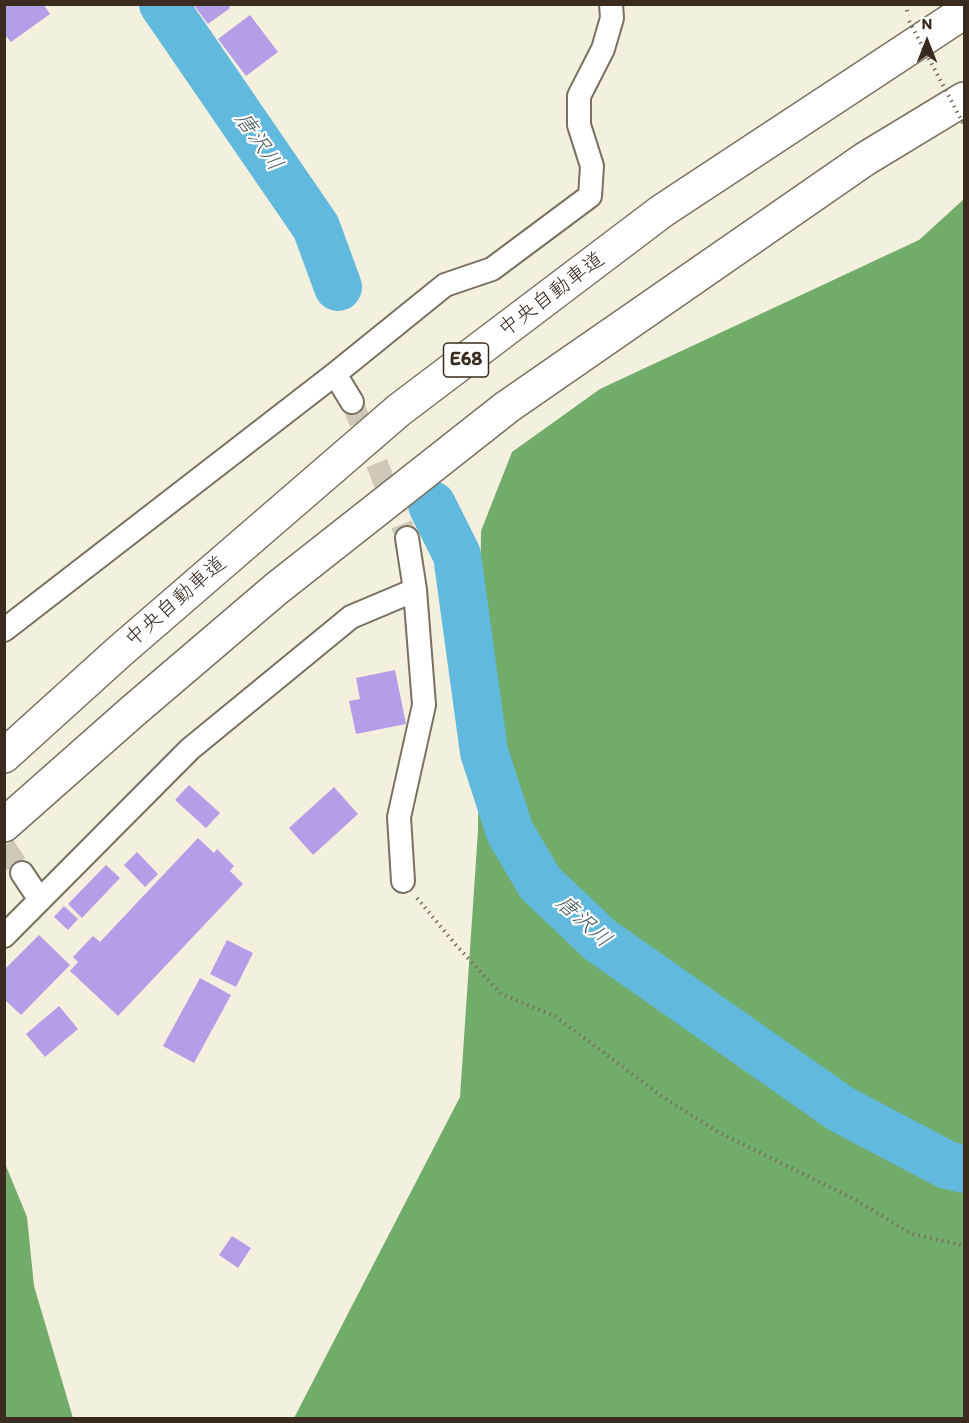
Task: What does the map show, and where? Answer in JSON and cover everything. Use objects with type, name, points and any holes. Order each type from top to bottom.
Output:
[{"type":"highway","name":"中央自動車道","points":[[4,756],[120,651],[399,410],[663,211],[964,12]]},
{"type":"highway","points":[[4,825],[276,589],[507,407],[866,159],[964,99]]},
{"type":"street","points":[[4,630],[335,374],[445,285],[492,269],[590,196],[592,166],[579,125],[579,96],[603,49],[612,18],[611,4]]},
{"type":"street","points":[[335,374],[352,402]]},
{"type":"street","points":[[403,881],[399,817],[424,705],[415,590],[407,538]]},
{"type":"street","points":[[4,936],[190,749],[351,617],[415,590]]},
{"type":"street","points":[[22,873],[40,900]]},
{"type":"path","points":[[909,21],[964,125]]},
{"type":"path","points":[[403,881],[456,945],[501,994],[555,1016],[660,1095],[718,1132],[852,1198],[912,1234],[964,1246]]},
{"type":"green space","points":[[964,199],[964,1418],[294,1418],[460,1097],[478,831],[481,531],[512,452],[600,389],[919,240]]},
{"type":"green space","points":[[4,1161],[27,1217],[34,1286],[73,1418],[5,1418]]},
{"type":"building","points":[[4,4],[43,4],[50,14],[11,42],[4,34]]},
{"type":"building","points":[[193,4],[228,4],[230,8],[208,24]]},
{"type":"building","points":[[250,15],[278,52],[246,76],[218,39]]},
{"type":"building","points":[[395,670],[406,724],[356,734],[349,701],[360,699],[356,678]]},
{"type":"building","points":[[189,785],[220,813],[206,828],[175,800]]},
{"type":"building","points":[[334,787],[358,814],[313,855],[289,828]]},
{"type":"building","points":[[198,838],[214,853],[217,849],[234,866],[230,871],[243,884],[118,1016],[70,971],[78,962],[73,957],[93,936],[100,942]]},
{"type":"building","points":[[137,852],[158,874],[145,887],[124,865]]},
{"type":"building","points":[[106,865],[120,878],[82,918],[68,904]]},
{"type":"building","points":[[64,906],[78,919],[68,930],[54,917]]},
{"type":"building","points":[[39,935],[70,965],[21,1015],[4,999],[4,970]]},
{"type":"building","points":[[227,940],[253,953],[236,987],[210,974]]},
{"type":"building","points":[[200,978],[231,995],[194,1063],[163,1046]]},
{"type":"building","points":[[59,1006],[78,1029],[45,1057],[26,1034]]},
{"type":"building","points":[[232,1236],[251,1248],[238,1268],[219,1255]]},
{"type":"waterway","name":"唐沢川","points":[[163,4],[316,227],[338,287]]},
{"type":"waterway","name":"唐沢川","points":[[432,505],[457,555],[484,752],[510,832],[540,883],[600,940],[841,1109],[947,1165],[964,1169]]},
{"type":"tunnel","points":[[352,402],[407,538]]},
{"type":"tunnel","points":[[4,846],[22,873]]}]
